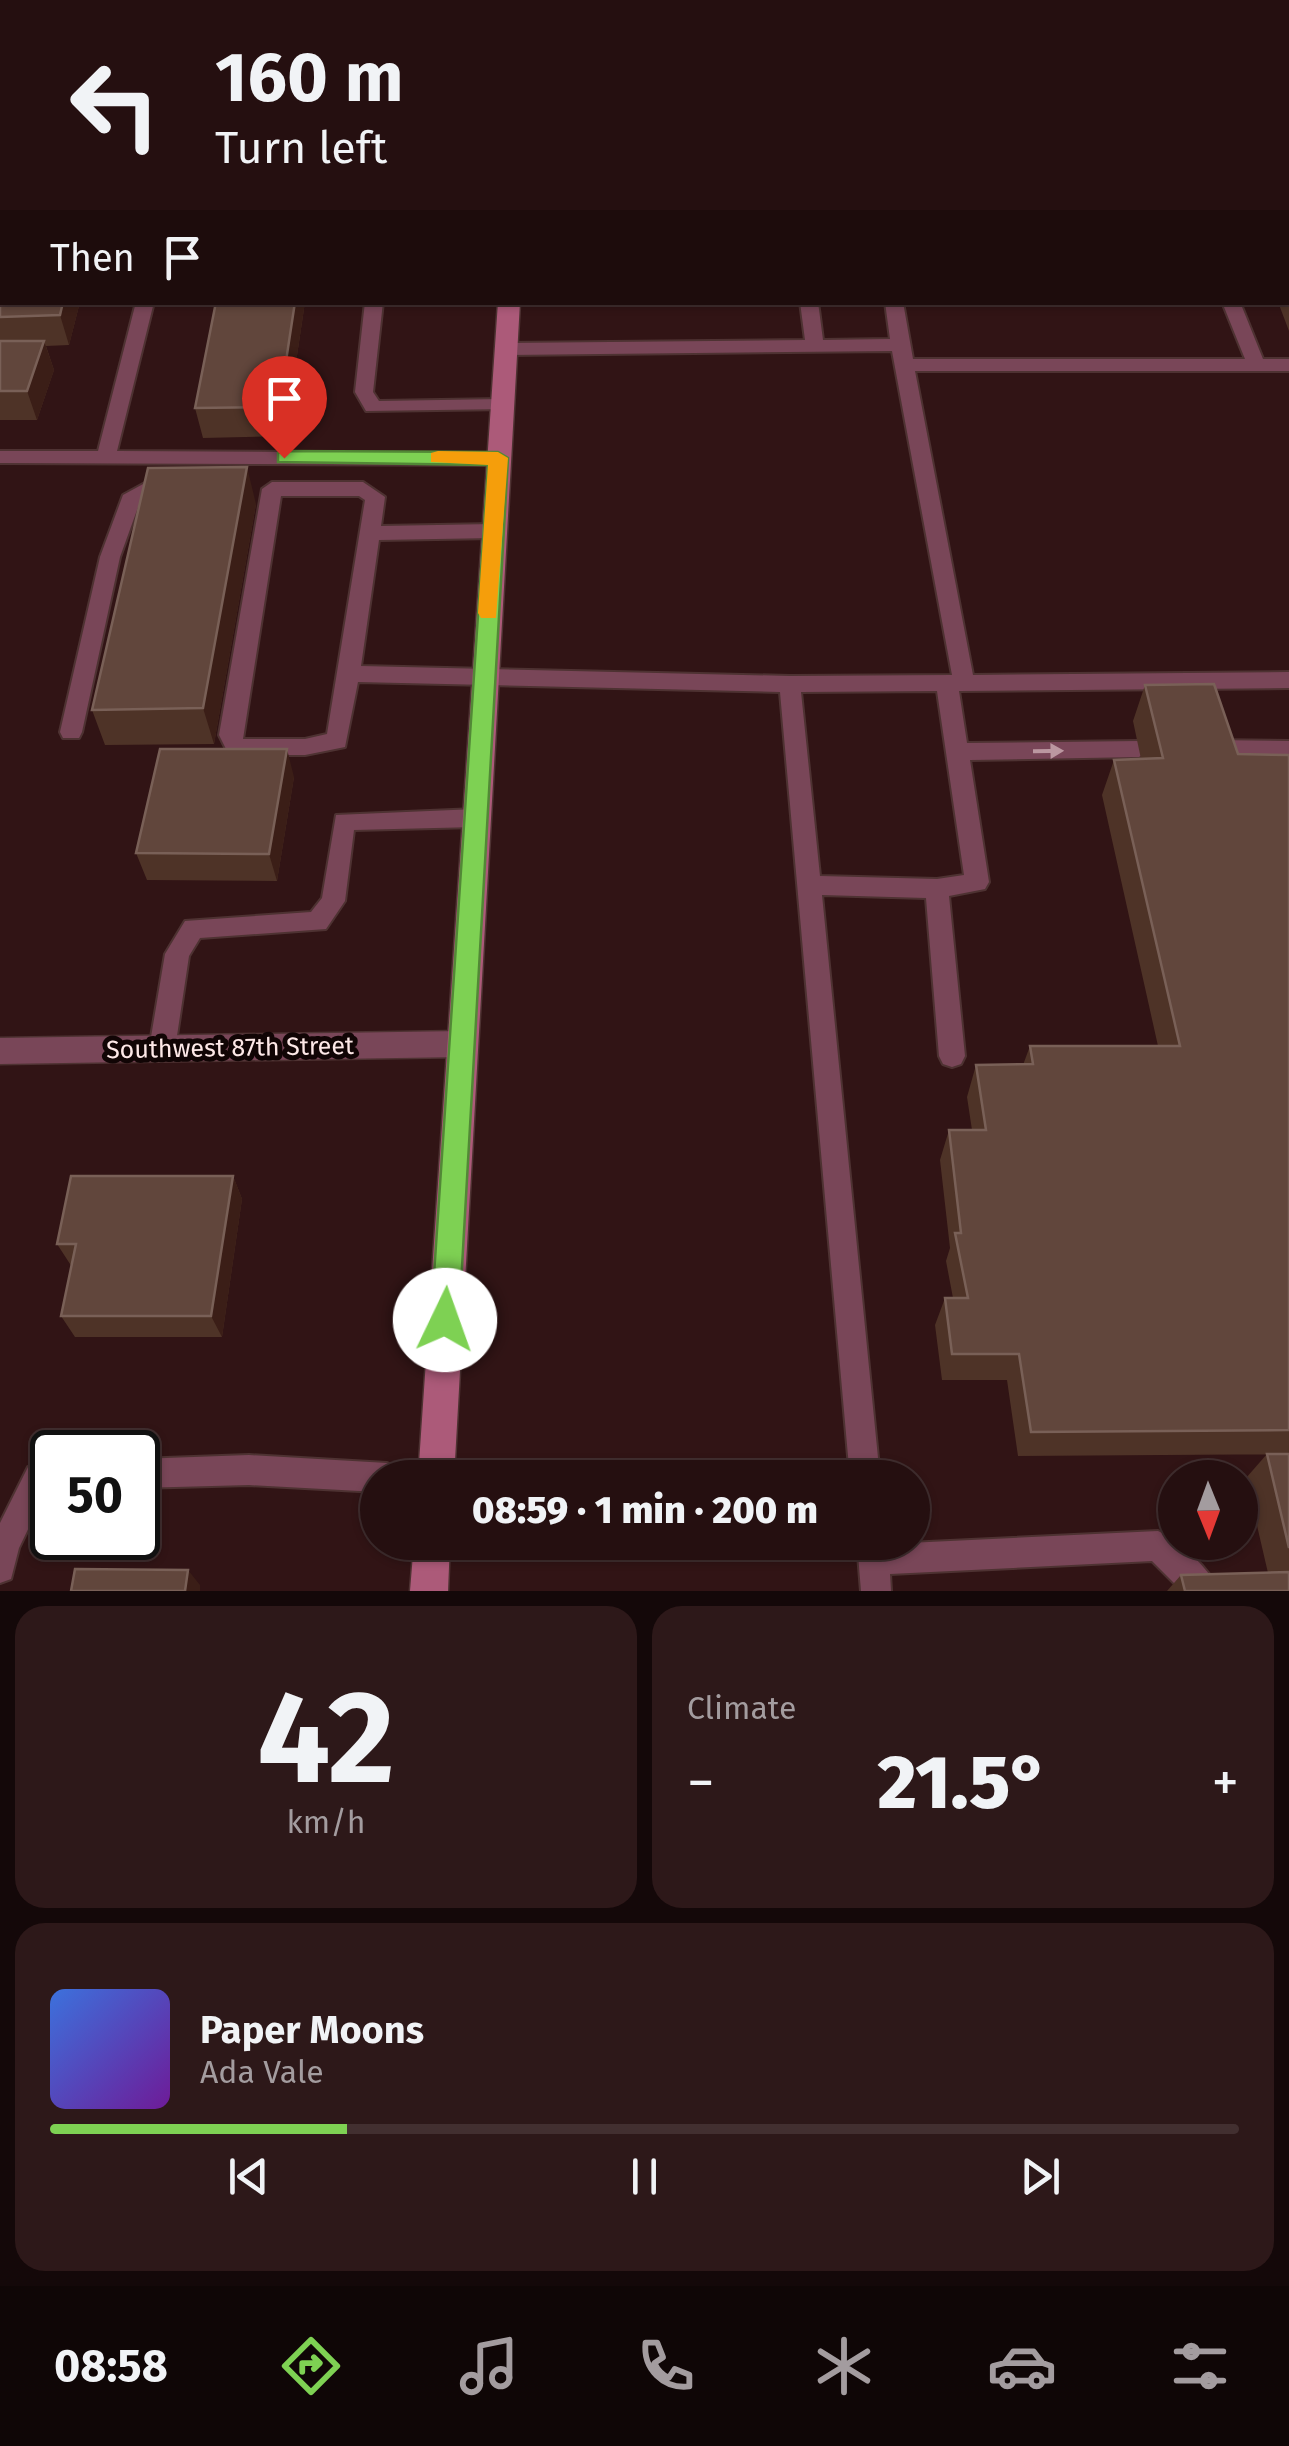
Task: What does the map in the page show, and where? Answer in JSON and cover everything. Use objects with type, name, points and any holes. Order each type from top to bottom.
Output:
[{"type":"main road","points":[[437,1460],[509,305]]},
{"type":"main road","points":[[429,1591],[431,1560]]},
{"type":"street","name":"Southwest 87th Street","points":[[0,1052],[461,1044]]},
{"type":"lane","points":[[106,457],[143,305]]},
{"type":"lane","points":[[374,305],[364,392],[374,408],[502,405]]},
{"type":"lane","points":[[809,305],[815,347]]},
{"type":"lane","points":[[809,886],[937,889],[977,882],[957,752],[955,683],[895,305]]},
{"type":"lane","points":[[1232,305],[1256,364]]},
{"type":"lane","points":[[506,349],[815,347],[903,355],[1289,364]]},
{"type":"lane","points":[[0,457],[498,458]]},
{"type":"lane","points":[[262,488],[363,489],[375,497],[372,533],[337,740],[305,747],[236,747],[231,742],[262,488]]},
{"type":"lane","points":[[71,732],[110,557],[133,496],[156,489],[195,489]]},
{"type":"lane","points":[[372,533],[494,532]]},
{"type":"lane","points":[[349,674],[790,684],[1289,680]]},
{"type":"lane","points":[[790,684],[863,1460]]},
{"type":"lane","points":[[1209,748],[1289,749]]},
{"type":"lane","points":[[957,752],[1139,749]]},
{"type":"lane","points":[[162,1049],[177,954],[193,928],[318,922],[333,901],[344,822],[476,818]]},
{"type":"lane","points":[[937,889],[952,1056]]},
{"type":"lane","points":[[160,1473],[248,1470],[360,1476]]},
{"type":"lane","points":[[0,1568],[5,1545],[30,1494]]},
{"type":"lane","points":[[874,1565],[1158,1546],[1204,1591]]},
{"type":"building","points":[[0,305],[62,305],[60,315],[0,317]]},
{"type":"building","points":[[215,305],[295,305],[279,407],[195,408]]},
{"type":"building","points":[[0,341],[44,341],[27,391],[0,391]]},
{"type":"building","points":[[247,467],[203,708],[92,710],[148,468]]},
{"type":"building","points":[[1214,684],[1238,754],[1289,755],[1289,1430],[1031,1432],[1019,1354],[952,1354],[945,1298],[968,1298],[955,1233],[961,1233],[949,1130],[986,1130],[976,1065],[1033,1064],[1030,1046],[1180,1046],[1114,760],[1163,758],[1145,685]]},
{"type":"building","points":[[160,749],[287,749],[269,854],[136,853]]},
{"type":"building","points":[[71,1176],[233,1176],[211,1316],[61,1316],[76,1244],[57,1244]]},
{"type":"building","points":[[1267,1454],[1289,1454],[1289,1548]]},
{"type":"building","points":[[75,1569],[188,1570],[185,1591],[71,1591]]},
{"type":"building","points":[[1289,1572],[1289,1591],[1185,1591],[1181,1575]]},
{"type":"slow traffic","points":[[438,458],[498,458],[489,613]]},
{"type":"route","points":[[284,458],[498,458],[445,1320]]}]
